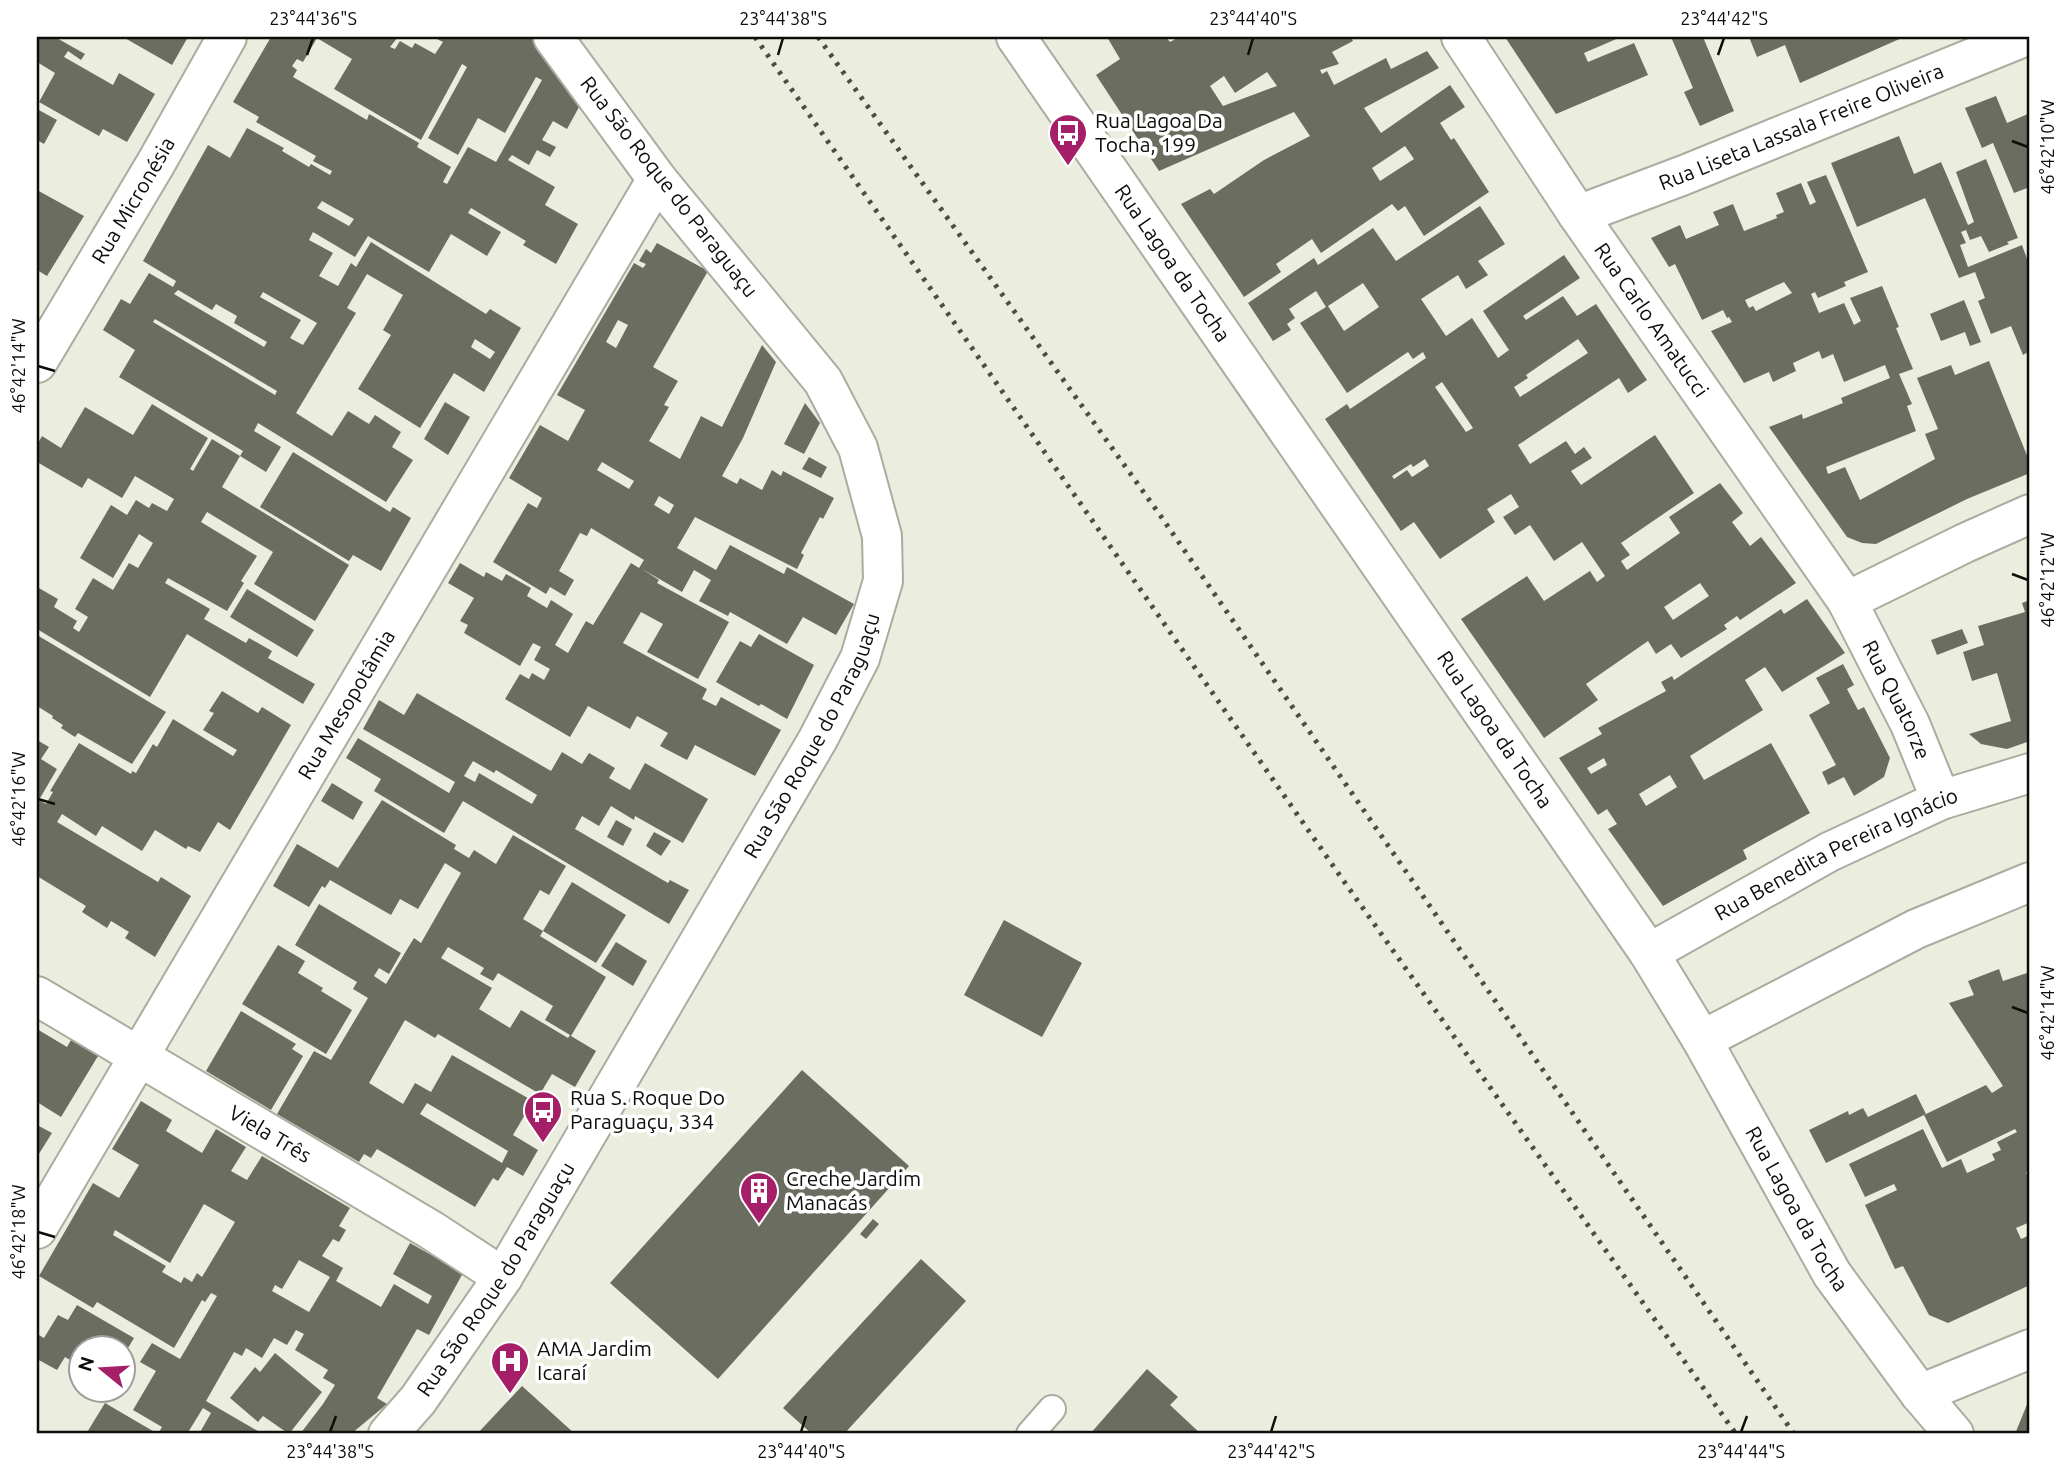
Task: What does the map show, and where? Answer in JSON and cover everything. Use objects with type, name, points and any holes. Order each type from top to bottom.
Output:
[{"type":"street","name":"Rua Micronésia","points":[[37,363],[156,163],[227,37]]},
{"type":"street","name":"Rua São Roque do Paraguaçu","points":[[388,1434],[418,1400],[503,1277],[818,739],[860,658],[883,581],[882,536],[858,448],[823,381],[657,179],[553,37]]},
{"type":"street","name":"Rua Lagoa da Tocha","points":[[1016,37],[1649,953],[1702,1040],[1832,1274],[1920,1394],[1954,1434]]},
{"type":"street","name":"Rua Carlo Amatucci","points":[[1461,37],[1578,215],[1847,601]]},
{"type":"street","name":"Rua Liseta Lassala Freire Oliveira","points":[[1578,215],[1710,165],[2024,37]]},
{"type":"street","name":"Rua Mesopotâmia","points":[[37,1229],[657,179]]},
{"type":"street","points":[[1847,601],[2030,514]]},
{"type":"street","name":"Rua Quatorze","points":[[1847,601],[1910,724],[1941,800]]},
{"type":"street","name":"Rua Benedita Pereira Ignácio","points":[[1649,953],[1829,852],[1941,800],[2030,773]]},
{"type":"street","points":[[1702,1040],[1916,929],[2030,882]]},
{"type":"street","name":"Viela Três","points":[[37,996],[431,1230],[503,1277]]},
{"type":"street","points":[[1920,1394],[2030,1349]]},
{"type":"lane","points":[[1030,1434],[1052,1409]]},
{"type":"building","points":[[37,37],[55,37],[85,54],[81,60],[68,51],[64,57],[113,85],[119,73],[155,94],[127,142],[103,129],[99,136],[39,102],[55,73],[37,62]]},
{"type":"building","points":[[123,37],[188,37],[172,65]]},
{"type":"building","points":[[271,37],[398,37],[390,47],[395,49],[400,41],[412,48],[415,43],[435,54],[443,42],[433,37],[538,37],[584,98],[567,129],[553,121],[542,140],[556,147],[550,157],[537,150],[529,165],[512,155],[508,160],[555,187],[545,205],[578,224],[556,264],[523,245],[526,241],[471,208],[468,213],[501,232],[487,256],[451,234],[429,272],[368,236],[355,257],[313,232],[309,240],[333,253],[319,276],[338,286],[351,263],[356,267],[371,242],[486,314],[490,309],[521,328],[484,392],[454,373],[420,428],[358,389],[391,335],[383,330],[403,295],[367,274],[347,308],[356,313],[296,413],[332,436],[348,411],[369,424],[375,415],[401,432],[392,447],[413,460],[386,502],[258,423],[254,431],[281,447],[266,472],[240,456],[243,451],[119,377],[135,350],[103,330],[121,299],[130,304],[149,273],[173,287],[176,281],[143,261],[208,145],[230,158],[247,128],[284,148],[282,151],[309,167],[311,164],[330,175],[332,171],[313,161],[316,156],[256,122],[259,117],[233,102]],"holes":[[[317,38],[352,59],[334,89],[421,140],[462,64],[467,67],[428,138],[458,155],[478,118],[505,133],[536,77],[542,80],[496,162],[468,147],[447,184],[443,182],[451,167],[417,147],[419,143],[369,114],[367,120],[293,77],[297,70],[292,66],[297,59],[303,62]],[[322,201],[354,219],[349,226],[317,208]],[[178,290],[212,310],[216,304],[237,316],[234,323],[267,342],[264,347],[174,294]],[[263,292],[317,323],[303,345],[290,338],[301,320],[260,297]],[[155,319],[277,391],[275,395],[153,322]],[[475,339],[495,352],[490,359],[471,347]]]},
{"type":"building","points":[[1107,37],[1166,37],[1170,42],[1179,37],[1351,37],[1353,41],[1332,52],[1339,64],[1320,70],[1322,74],[1327,71],[1334,85],[1386,58],[1391,69],[1427,51],[1439,68],[1364,108],[1381,133],[1450,85],[1465,107],[1440,123],[1451,140],[1454,138],[1489,192],[1424,236],[1405,206],[1398,211],[1392,204],[1321,253],[1312,239],[1276,264],[1281,272],[1244,297],[1181,204],[1210,189],[1214,194],[1264,160],[1310,136],[1294,112],[1159,171],[1096,75],[1120,59]],"holes":[[[1267,72],[1277,86],[1223,106],[1210,86],[1224,76],[1235,93]],[[1405,146],[1414,159],[1380,181],[1372,168]]]},
{"type":"building","points":[[1505,37],[1621,37],[1584,53],[1588,62],[1634,43],[1648,75],[1556,114]]},
{"type":"building","points":[[1671,37],[1703,37],[1734,111],[1700,126],[1684,92],[1693,88]]},
{"type":"building","points":[[1749,37],[1904,37],[1800,83],[1785,45],[1757,57]]},
{"type":"building","points":[[1996,96],[2007,123],[2030,113],[2030,187],[2014,193],[1993,143],[1982,148],[1965,108]]},
{"type":"building","points":[[37,109],[57,120],[44,144],[37,140]]},
{"type":"building","points":[[1899,136],[1914,174],[1941,162],[1968,225],[1974,222],[1956,172],[1986,159],[2018,238],[1989,252],[1981,236],[1970,240],[1966,230],[1961,232],[1966,243],[1960,245],[1968,267],[2022,245],[2030,267],[2030,351],[2023,355],[2011,326],[1991,334],[1978,301],[1985,298],[1975,272],[1959,278],[1925,198],[1857,227],[1831,163]]},
{"type":"building","points":[[1826,175],[1868,272],[1844,282],[1846,286],[1818,298],[1815,292],[1811,294],[1819,313],[1844,303],[1854,325],[1861,321],[1850,298],[1882,286],[1913,369],[1899,374],[1912,404],[1907,406],[1916,431],[1826,467],[1828,474],[1845,467],[1860,500],[1935,459],[1925,434],[1938,429],[1917,378],[1951,365],[1955,375],[1989,361],[2030,463],[2030,473],[1967,499],[1876,544],[1862,543],[1847,537],[1769,427],[1802,414],[1803,419],[1843,403],[1841,398],[1890,378],[1885,365],[1844,382],[1833,354],[1822,359],[1819,351],[1793,363],[1796,371],[1773,382],[1769,372],[1744,383],[1711,331],[1732,322],[1729,317],[1727,318],[1723,310],[1702,320],[1675,264],[1669,267],[1651,238],[1680,225],[1686,239],[1719,225],[1713,212],[1733,204],[1744,231],[1777,218],[1776,215],[1784,212],[1776,193],[1801,183],[1810,205],[1816,202],[1807,182]],"holes":[[[1784,282],[1792,293],[1756,311],[1753,306],[1749,308],[1745,300]]]},
{"type":"building","points":[[37,190],[84,216],[47,276],[37,270]]},
{"type":"building","points":[[1480,206],[1505,244],[1478,261],[1488,275],[1466,289],[1458,275],[1421,299],[1446,336],[1472,318],[1498,358],[1509,350],[1483,311],[1564,255],[1580,278],[1523,316],[1526,320],[1563,296],[1577,316],[1596,304],[1647,380],[1628,393],[1619,378],[1518,445],[1530,464],[1566,441],[1575,454],[1584,447],[1592,458],[1571,471],[1581,485],[1655,435],[1694,493],[1621,543],[1630,555],[1621,561],[1627,570],[1680,533],[1669,517],[1720,483],[1743,513],[1732,522],[1750,546],[1761,537],[1796,583],[1740,620],[1737,616],[1724,625],[1727,629],[1681,658],[1671,644],[1656,654],[1648,641],[1586,684],[1598,700],[1544,738],[1461,619],[1527,576],[1544,601],[1590,571],[1597,582],[1605,576],[1582,542],[1554,561],[1530,525],[1515,535],[1503,517],[1519,507],[1511,494],[1487,509],[1495,522],[1440,559],[1414,522],[1401,531],[1325,419],[1347,404],[1350,409],[1426,358],[1423,352],[1413,359],[1408,352],[1347,393],[1300,323],[1326,307],[1316,291],[1289,309],[1295,318],[1287,324],[1291,330],[1273,341],[1248,303],[1314,258],[1318,265],[1373,228],[1396,261]],"holes":[[[1363,283],[1379,307],[1344,331],[1328,306]],[[1578,339],[1588,353],[1520,397],[1514,387],[1528,378],[1526,375]],[[1442,382],[1473,428],[1466,432],[1435,387]],[[1425,459],[1429,466],[1412,477],[1407,470],[1394,479],[1392,476],[1411,464],[1413,467]],[[1700,583],[1709,596],[1673,620],[1664,607]]]},
{"type":"building","points":[[657,243],[708,271],[653,367],[678,381],[664,405],[669,407],[649,441],[680,459],[701,416],[722,427],[762,345],[776,362],[743,438],[722,476],[737,484],[740,478],[762,490],[772,470],[781,476],[783,471],[834,498],[823,519],[820,517],[801,553],[804,555],[797,569],[695,517],[677,548],[716,570],[730,545],[784,574],[787,567],[854,604],[836,635],[803,617],[787,644],[730,612],[728,616],[699,601],[711,580],[694,570],[682,592],[642,569],[659,580],[657,583],[729,622],[698,679],[647,652],[663,624],[641,612],[623,643],[707,689],[702,699],[716,706],[721,697],[781,730],[755,776],[695,745],[687,760],[660,746],[668,733],[637,716],[630,729],[588,706],[570,737],[505,699],[520,674],[529,679],[532,673],[544,680],[550,669],[534,660],[541,647],[533,643],[520,666],[464,633],[468,625],[460,621],[474,598],[448,583],[460,563],[484,577],[486,572],[502,581],[506,574],[531,588],[527,596],[547,608],[551,600],[573,614],[555,645],[568,653],[586,621],[593,625],[631,563],[639,568],[644,560],[591,528],[587,536],[580,533],[559,571],[574,580],[565,596],[550,587],[546,594],[493,562],[528,503],[537,508],[542,498],[509,478],[540,425],[568,441],[585,410],[557,395],[634,263],[643,268],[646,264],[639,261],[646,249],[651,253]],"holes":[[[618,320],[628,325],[616,348],[606,342]],[[602,462],[634,481],[629,489],[597,470]],[[659,496],[674,505],[669,514],[654,505]]]},
{"type":"building","points":[[1964,300],[1981,342],[1970,346],[1965,332],[1941,341],[1930,314]]},
{"type":"building","points":[[445,402],[470,417],[448,455],[424,439]]},
{"type":"building","points":[[805,403],[820,423],[804,454],[784,444]]},
{"type":"building","points":[[152,404],[208,438],[190,469],[193,471],[212,439],[240,456],[222,487],[349,565],[315,621],[254,584],[273,552],[207,512],[201,522],[257,556],[241,581],[244,583],[227,611],[168,578],[165,583],[210,609],[204,619],[246,643],[249,638],[272,651],[268,658],[315,684],[303,704],[187,634],[150,697],[37,629],[37,587],[58,599],[54,607],[77,621],[73,628],[79,632],[88,617],[75,609],[93,578],[113,590],[129,563],[138,568],[153,543],[139,534],[113,578],[80,558],[111,505],[127,515],[136,500],[149,508],[152,503],[167,511],[174,499],[135,476],[122,498],[88,478],[82,488],[37,462],[37,445],[42,436],[61,448],[85,407],[133,435]]},
{"type":"building","points":[[293,452],[390,512],[393,507],[411,518],[381,571],[353,555],[349,561],[260,507]]},
{"type":"building","points":[[809,457],[827,467],[821,478],[802,469]]},
{"type":"building","points":[[247,589],[314,630],[297,657],[230,617]]},
{"type":"building","points":[[1807,599],[1845,653],[1782,692],[1765,667],[1745,680],[1763,710],[1690,756],[1704,780],[1771,743],[1810,813],[1743,850],[1747,859],[1663,906],[1608,829],[1617,824],[1607,809],[1598,815],[1559,758],[1602,734],[1598,728],[1666,691],[1661,682],[1672,676],[1674,680],[1781,609],[1784,614]],"holes":[[[1604,758],[1607,765],[1591,774],[1587,768]],[[1670,775],[1677,787],[1646,806],[1639,794]]]},
{"type":"building","points":[[2030,600],[2030,741],[2007,749],[1981,744],[1969,734],[2011,721],[1997,673],[1972,681],[1963,652],[1984,645],[1978,626],[2025,612],[2022,603]]},
{"type":"building","points":[[1962,629],[1968,643],[1937,655],[1931,640]]},
{"type":"building","points":[[759,634],[814,665],[787,719],[716,682],[740,641],[751,647]]},
{"type":"building","points":[[37,635],[166,712],[132,764],[78,733],[75,737],[61,728],[63,725],[52,718],[53,716],[37,706]]},
{"type":"building","points":[[1843,664],[1854,685],[1847,689],[1858,710],[1864,707],[1890,758],[1884,777],[1854,796],[1844,777],[1828,785],[1822,772],[1836,765],[1809,715],[1830,703],[1816,678]]},
{"type":"building","points":[[222,691],[258,713],[262,707],[291,725],[230,830],[218,822],[200,852],[188,846],[186,849],[155,830],[142,851],[102,826],[96,836],[62,814],[57,822],[158,882],[161,877],[191,896],[155,957],[125,938],[129,932],[111,921],[107,928],[82,912],[86,906],[37,876],[37,803],[39,800],[46,804],[53,792],[50,791],[79,743],[131,774],[132,771],[136,773],[153,744],[157,747],[173,719],[233,756],[237,750],[203,730],[214,713],[209,711]]},
{"type":"building","points":[[417,693],[551,771],[562,752],[582,764],[589,753],[615,768],[609,778],[630,790],[645,763],[708,799],[683,843],[611,806],[599,826],[582,816],[575,829],[668,883],[670,880],[689,890],[669,924],[463,801],[444,833],[374,791],[381,779],[346,758],[358,738],[449,793],[455,782],[363,729],[379,700],[404,715]],"holes":[[[473,761],[494,773],[496,770],[537,795],[532,804],[479,773],[475,782],[464,776]]]},
{"type":"building","points":[[37,740],[49,747],[41,759],[57,769],[39,800],[37,798]]},
{"type":"building","points":[[332,783],[363,802],[353,820],[321,801]]},
{"type":"building","points":[[382,800],[456,845],[454,849],[469,858],[474,850],[496,864],[513,835],[566,866],[549,895],[540,890],[523,919],[543,931],[540,936],[606,977],[571,1036],[596,1051],[575,1087],[552,1074],[540,1094],[438,1034],[435,1038],[405,1020],[369,1083],[403,1104],[415,1083],[431,1092],[452,1055],[533,1101],[513,1135],[538,1150],[523,1176],[507,1167],[498,1181],[493,1178],[475,1207],[377,1149],[371,1158],[364,1154],[359,1162],[277,1114],[314,1051],[331,1060],[368,998],[353,989],[357,982],[295,945],[319,904],[401,953],[389,974],[379,968],[374,976],[386,984],[414,938],[421,943],[461,873],[445,863],[418,909],[400,899],[391,915],[330,880],[325,888],[322,886],[309,907],[273,886],[297,844],[338,868]],"holes":[[[448,947],[484,968],[480,974],[493,981],[498,973],[553,1006],[545,1020],[570,1035],[568,1038],[521,1010],[510,1028],[479,1009],[492,988],[441,958]],[[427,1103],[508,1151],[502,1163],[420,1114]]]},
{"type":"building","points":[[616,820],[632,829],[623,846],[607,837]]},
{"type":"building","points":[[654,832],[671,841],[661,856],[646,846]]},
{"type":"building","points":[[572,882],[626,915],[596,963],[543,931]]},
{"type":"building","points":[[1004,920],[1082,963],[1042,1037],[964,995]]},
{"type":"building","points":[[616,942],[647,961],[633,986],[601,966]]},
{"type":"building","points":[[278,945],[305,961],[298,973],[352,1010],[326,1054],[242,1004]]},
{"type":"building","points":[[1999,969],[2003,981],[2030,972],[2030,1171],[2026,1172],[2030,1182],[2030,1222],[2016,1228],[2021,1239],[2030,1235],[2030,1285],[1948,1323],[1929,1315],[1903,1266],[1895,1269],[1865,1205],[1897,1190],[1894,1184],[1865,1197],[1849,1164],[1923,1129],[1942,1168],[1961,1159],[1967,1173],[1995,1160],[1992,1154],[2001,1150],[1997,1142],[2017,1132],[2015,1129],[1947,1162],[1924,1115],[1986,1085],[1992,1093],[2003,1086],[1949,1003],[1974,995],[1968,981]]},
{"type":"building","points":[[241,1011],[296,1044],[292,1049],[303,1056],[271,1110],[206,1071]]},
{"type":"building","points":[[37,1029],[67,1047],[71,1040],[98,1056],[61,1117],[37,1102]]},
{"type":"building","name":"Creche Jardim Manacás","points":[[802,1070],[909,1166],[718,1379],[610,1283]]},
{"type":"building","points":[[1916,1094],[1926,1114],[1826,1163],[1809,1130],[1848,1111],[1849,1115],[1863,1108],[1868,1117]]},
{"type":"building","points":[[141,1101],[172,1120],[166,1131],[202,1153],[216,1129],[246,1147],[231,1171],[247,1180],[262,1156],[350,1208],[339,1226],[346,1230],[339,1242],[333,1239],[322,1256],[343,1268],[336,1281],[381,1307],[394,1284],[428,1304],[432,1296],[393,1274],[410,1243],[463,1273],[429,1335],[417,1329],[377,1398],[387,1404],[351,1434],[300,1434],[335,1385],[323,1378],[328,1370],[295,1350],[304,1334],[296,1330],[287,1345],[274,1338],[262,1358],[246,1348],[242,1356],[234,1352],[206,1401],[263,1434],[199,1434],[211,1413],[203,1408],[187,1434],[158,1434],[162,1427],[133,1410],[156,1371],[140,1362],[152,1343],[180,1359],[217,1296],[211,1293],[205,1302],[202,1300],[174,1348],[97,1302],[93,1308],[39,1276],[93,1183],[119,1198],[139,1165],[112,1149]],"holes":[[[204,1204],[235,1222],[202,1277],[197,1273],[192,1282],[184,1277],[181,1283],[162,1272],[166,1266],[113,1235],[115,1230],[170,1263]],[[299,1260],[330,1277],[309,1312],[272,1291],[275,1285],[282,1289]]]},
{"type":"building","points":[[37,1125],[52,1133],[37,1157]]},
{"type":"building","points":[[873,1219],[879,1224],[866,1239],[860,1234]]},
{"type":"building","points":[[921,1259],[966,1301],[844,1434],[812,1434],[783,1408]]},
{"type":"building","points":[[77,1305],[127,1334],[66,1334],[66,1358],[57,1370],[37,1359],[37,1334],[44,1338],[58,1315],[68,1320]]},
{"type":"building","points":[[275,1353],[322,1392],[289,1434],[263,1416],[258,1422],[230,1398],[255,1367],[260,1372]]},
{"type":"building","points":[[1147,1369],[1178,1397],[1170,1405],[1201,1434],[1090,1434]]},
{"type":"building","points":[[522,1386],[575,1434],[477,1434]]},
{"type":"building","points":[[2030,1397],[2030,1434],[2015,1434]]},
{"type":"building","points":[[107,1404],[158,1434],[86,1434]]},
{"type":"railway","points":[[755,37],[1343,880],[1736,1434]]},
{"type":"railway","points":[[818,37],[1160,515],[1794,1434]]},
{"type":"place","name":"Rua Lagoa Da Tocha, 199","points":[[1068,167]]},
{"type":"place","name":"Rua S. Roque Do Paraguaçu, 334","points":[[543,1144]]},
{"type":"place","name":"Creche Jardim Manacás","points":[[759,1225]]},
{"type":"place","name":"AMA Jardim Icaraí","points":[[510,1395]]}]
